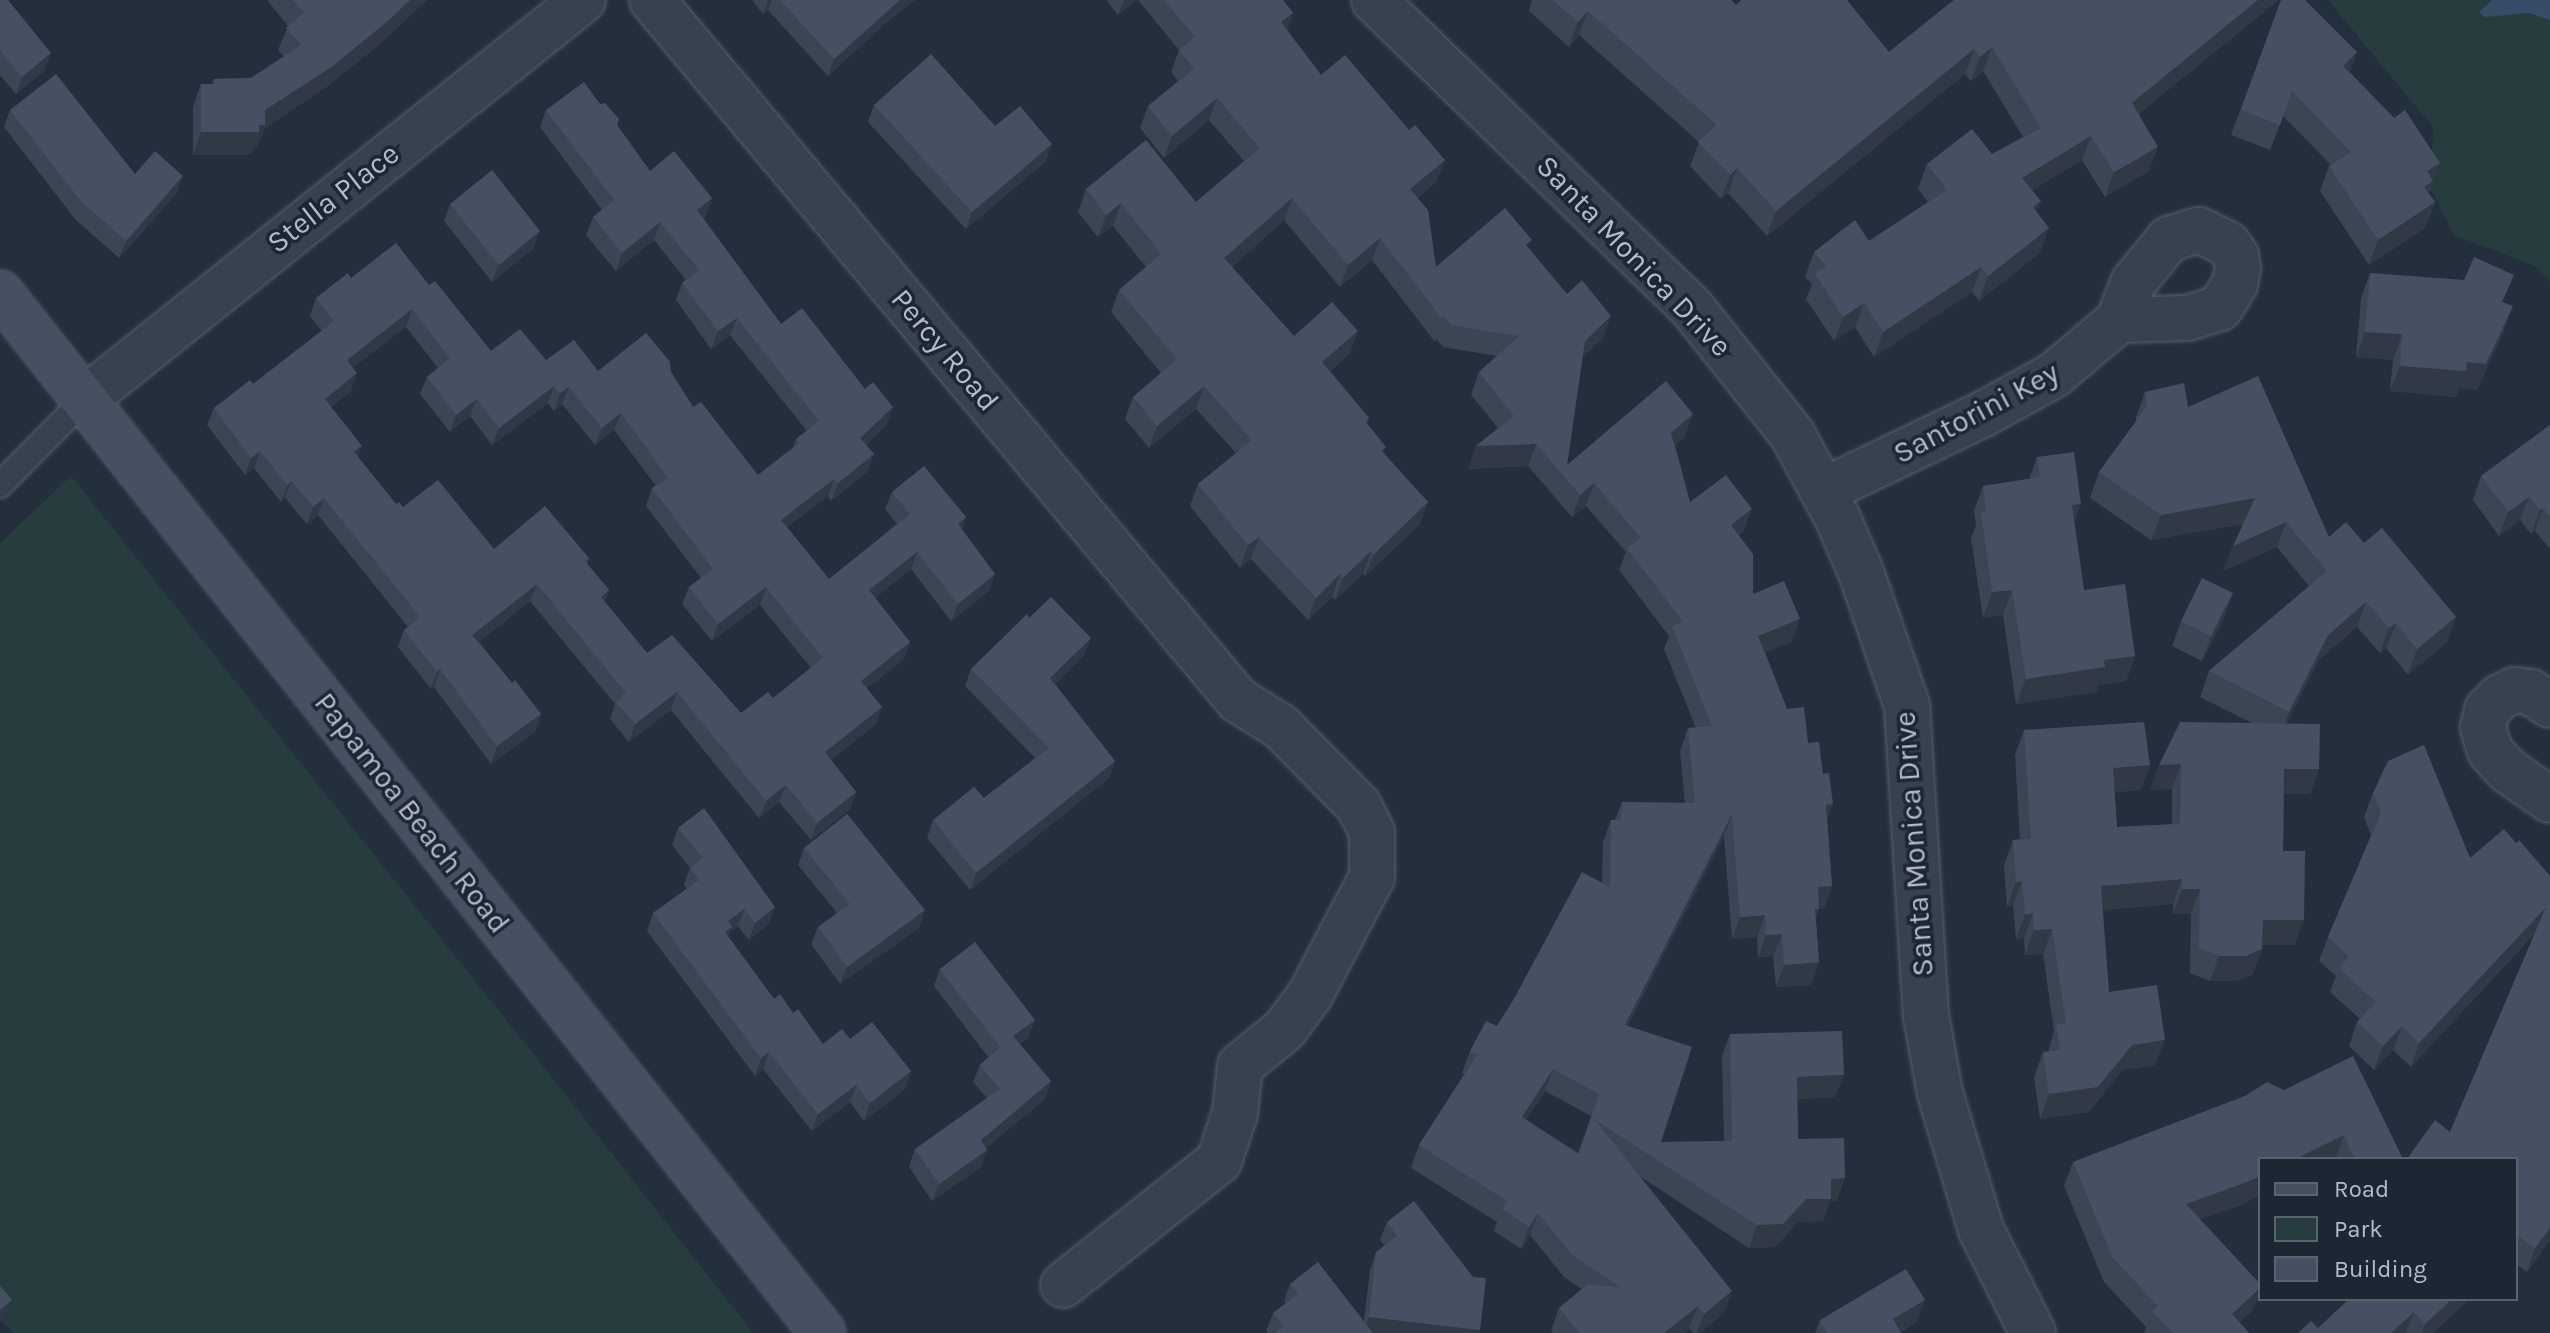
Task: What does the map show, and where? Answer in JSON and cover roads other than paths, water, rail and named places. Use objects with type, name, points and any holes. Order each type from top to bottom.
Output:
[{"type":"main road","name":"Papamoa Beach Road","points":[[0,293],[823,1333]]},
{"type":"street","name":"Stella Place","points":[[85,399],[583,0]]},
{"type":"street","name":"Percy Road","points":[[652,0],[1238,700],[1281,727],[1359,806],[1367,818],[1375,849],[1366,889],[1310,995],[1285,1029],[1240,1066],[1235,1113],[1219,1161],[1063,1285]]},
{"type":"street","name":"Santa Monica Drive","points":[[1374,0],[1691,307],[1746,371],[1792,434],[1823,491],[1862,575],[1907,706],[1926,1016],[1940,1093],[1981,1230],[2033,1333]]},
{"type":"street","name":"Santorini Key","points":[[1823,491],[2006,403],[2054,375],[2119,320]]},
{"type":"street","points":[[2550,705],[2531,692],[2515,690],[2500,697],[2487,710],[2483,728],[2490,751],[2507,770],[2550,800]]},
{"type":"lane","points":[[0,485],[85,399]]},
{"type":"water","points":[[2492,0],[2550,0],[2550,20],[2529,13],[2485,17],[2479,12]]}]
